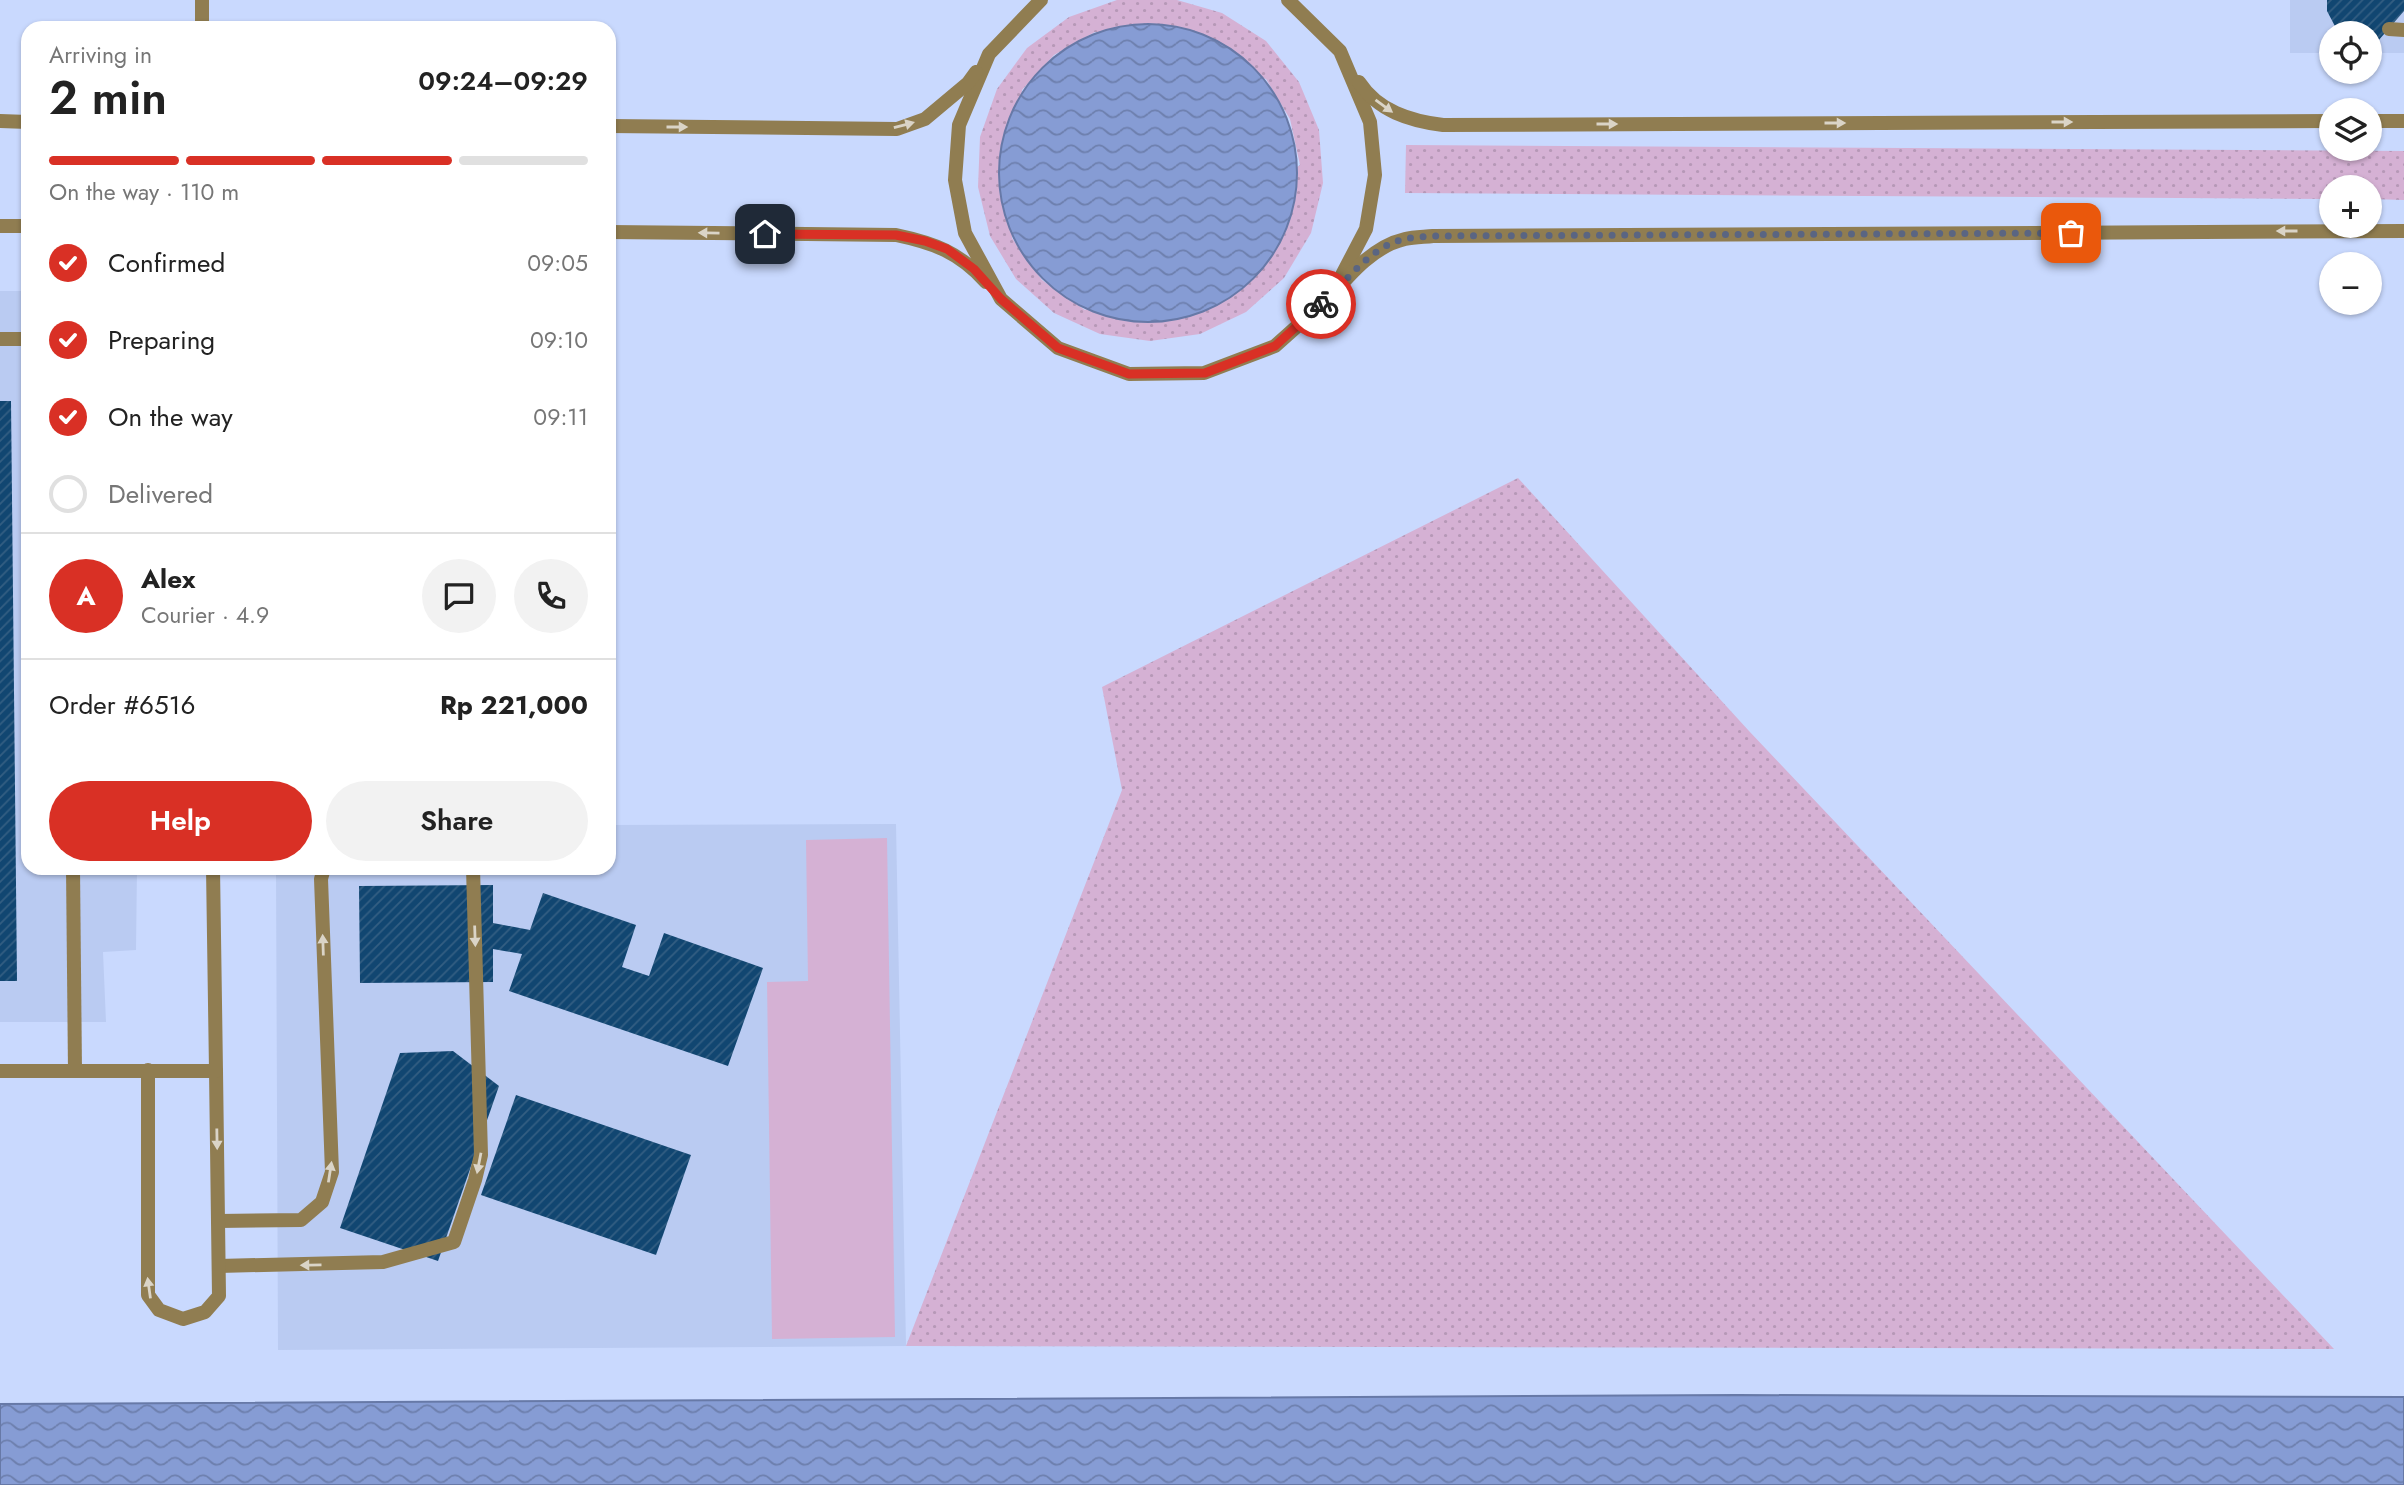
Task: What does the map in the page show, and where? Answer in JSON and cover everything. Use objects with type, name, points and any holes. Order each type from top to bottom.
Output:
[{"type":"street","points":[[202,0],[202,21]]},
{"type":"street","points":[[616,126],[897,129],[925,119],[942,107],[968,83],[989,54],[1041,0]]},
{"type":"street","points":[[1288,0],[1341,54],[1366,93],[1394,114],[1418,122],[1443,125],[2319,121]]},
{"type":"street","points":[[2389,29],[2404,30]]},
{"type":"street","points":[[989,54],[959,125],[955,180],[965,233],[1001,299]]},
{"type":"street","points":[[1331,296],[1366,229],[1375,175],[1370,122],[1341,54]]},
{"type":"street","points":[[0,121],[21,122]]},
{"type":"street","points":[[2382,121],[2404,121]]},
{"type":"street","points":[[0,226],[21,226]]},
{"type":"street","points":[[616,232],[896,235],[925,241],[947,249],[974,269],[1001,299],[1058,348],[1129,374],[1154,374],[1205,373],[1275,346],[1331,296],[1357,266],[1385,247],[1404,239],[1433,236],[2404,231]]},
{"type":"street","points":[[0,339],[21,339]]},
{"type":"street","points":[[73,875],[75,1071]]},
{"type":"street","points":[[148,1070],[148,1295],[159,1310],[183,1319],[205,1312],[219,1296],[213,875]]},
{"type":"street","points":[[218,1221],[301,1220],[322,1202],[332,1172],[322,875]]},
{"type":"street","points":[[219,1266],[383,1262],[454,1242],[481,1155],[473,875]]},
{"type":"street","points":[[0,1071],[216,1071]]},
{"type":"shaded area","points":[[1117,0],[1177,0],[1222,13],[1266,41],[1299,82],[1319,130],[1323,183],[1311,233],[1284,278],[1246,312],[1200,334],[1150,341],[1100,334],[1054,313],[1016,279],[990,236],[978,187],[980,137],[997,89],[1027,48],[1069,17]],"holes":[[[1095,32],[1266,79],[1290,119],[1300,165],[1085,310],[1042,280],[1012,238],[1022,90],[1054,55]]]},
{"type":"shaded area","points":[[2290,0],[2404,0],[2404,53],[2382,53],[2382,21],[2319,21],[2319,53],[2290,53]]},
{"type":"shaded area","points":[[1406,145],[2319,150],[2319,161],[2382,161],[2382,151],[2404,151],[2404,200],[2382,199],[2382,175],[2319,175],[2319,199],[1405,193]]},
{"type":"shaded area","points":[[0,291],[21,291],[21,875],[137,875],[136,950],[103,952],[106,1022],[0,1022]]},
{"type":"shaded area","points":[[1518,478],[1749,731],[2334,1349],[906,1346],[1122,790],[1102,687]]},
{"type":"shaded area","points":[[896,824],[906,1346],[278,1350],[276,875],[616,875],[616,825]]},
{"type":"shaded area","points":[[887,838],[895,1337],[772,1339],[767,982],[808,981],[806,840]]},
{"type":"water","points":[[1133,24],[1163,24],[1191,30],[1218,41],[1254,67],[1272,90],[1286,116],[1295,144],[1295,202],[1286,230],[1272,256],[1254,279],[1218,305],[1191,316],[1163,322],[1133,322],[1105,316],[1078,305],[1042,279],[1033,268],[1016,243],[1005,216],[999,188],[999,158],[1005,130],[1016,103],[1042,67],[1053,58],[1078,41],[1105,30]]},
{"type":"water","points":[[1738,1395],[2404,1397],[2404,1485],[0,1485],[0,1404]]},
{"type":"building","points":[[2327,0],[2404,0],[2404,11],[2382,36],[2382,21],[2332,21],[2327,11]]},
{"type":"building","points":[[0,401],[11,401],[17,981],[0,981]]},
{"type":"building","points":[[493,885],[493,923],[530,930],[543,893],[636,925],[622,967],[649,976],[664,933],[763,968],[728,1066],[509,991],[522,954],[493,949],[493,982],[360,983],[359,886]]},
{"type":"building","points":[[453,1051],[499,1086],[438,1261],[340,1228],[400,1053]]},
{"type":"building","points":[[516,1095],[691,1155],[656,1255],[481,1195]]},
{"type":"way so far","points":[[1321,304],[1357,266],[1385,247],[1404,239],[1433,236],[2071,233]]},
{"type":"route","points":[[765,234],[896,235],[947,249],[974,269],[1001,299],[1058,348],[1129,374],[1205,373],[1275,346],[1321,304]]}]
